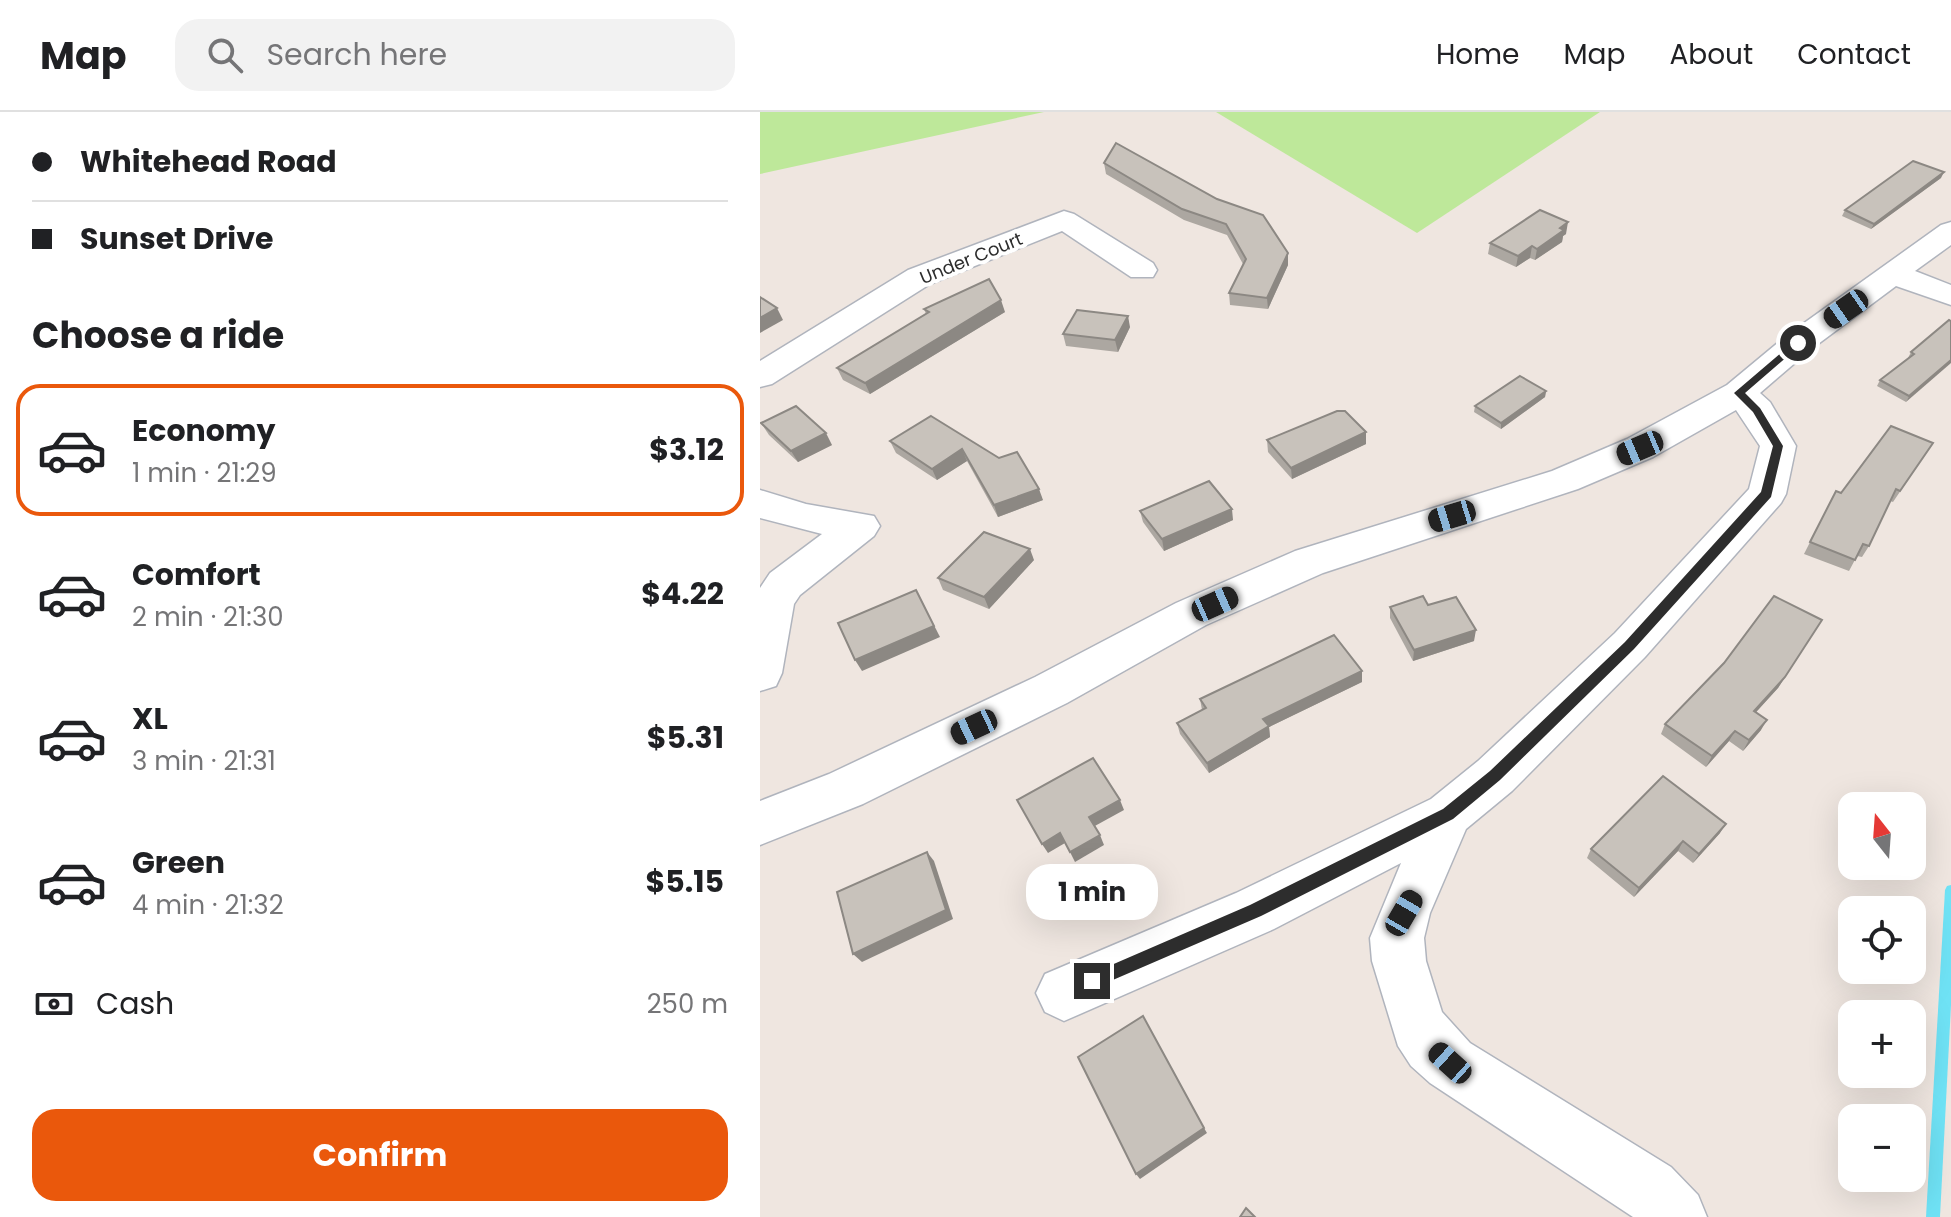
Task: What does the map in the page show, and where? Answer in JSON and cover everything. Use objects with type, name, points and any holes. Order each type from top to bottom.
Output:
[{"type":"street","name":"Under Court","points":[[760,376],[919,277],[1064,220],[1142,270]]},
{"type":"street","points":[[760,823],[846,789],[1051,690],[1191,614],[1309,562],[1565,480],[1640,448],[1739,393],[1798,343],[1951,231]]},
{"type":"street","points":[[1894,274],[1951,296]]},
{"type":"street","points":[[1064,993],[1255,911],[1448,814],[1495,776],[1630,645],[1767,494],[1778,446],[1757,410],[1739,393]]},
{"type":"street","points":[[760,504],[805,518],[860,526],[785,584],[773,602],[760,673]]},
{"type":"street","points":[[1448,814],[1404,913],[1397,938],[1399,961],[1418,1026],[1431,1046],[1450,1063],[1649,1189],[1676,1217]]},
{"type":"green space","points":[[760,112],[1044,112],[760,174]]},
{"type":"green space","points":[[1216,112],[1600,112],[1417,233]]},
{"type":"building","points":[[1116,143],[1217,199],[1263,215],[1288,253],[1267,298],[1229,293],[1246,259],[1226,224],[1182,209],[1104,163]]},
{"type":"building","points":[[1913,161],[1944,172],[1874,224],[1845,210]]},
{"type":"building","points":[[1540,210],[1568,222],[1560,228],[1564,230],[1537,249],[1532,246],[1518,256],[1490,243]]},
{"type":"building","points":[[989,279],[1001,300],[865,383],[837,368],[929,312],[924,309]]},
{"type":"building","points":[[760,297],[777,308],[760,318]]},
{"type":"building","points":[[1077,310],[1128,316],[1115,340],[1063,334]]},
{"type":"building","points":[[1949,320],[1951,360],[1909,396],[1880,380],[1914,354],[1911,352]]},
{"type":"building","points":[[1520,376],[1546,391],[1501,423],[1475,406]]},
{"type":"building","points":[[796,406],[826,433],[791,451],[761,423]]},
{"type":"building","points":[[1337,411],[1345,411],[1366,432],[1291,468],[1267,440]]},
{"type":"building","points":[[931,416],[999,458],[1017,452],[1039,489],[994,505],[962,449],[932,469],[890,441]]},
{"type":"building","points":[[1891,426],[1933,443],[1900,491],[1896,489],[1869,546],[1863,544],[1855,560],[1810,542],[1836,491],[1841,493]]},
{"type":"building","points":[[1209,481],[1232,509],[1162,539],[1140,511]]},
{"type":"building","points":[[984,532],[1030,549],[984,597],[938,578]]},
{"type":"building","points":[[916,590],[934,626],[855,660],[838,623]]},
{"type":"building","points":[[1423,596],[1428,605],[1456,597],[1476,630],[1414,650],[1390,607]]},
{"type":"building","points":[[1774,596],[1822,620],[1785,677],[1754,711],[1767,720],[1749,740],[1735,731],[1712,756],[1665,724],[1724,663]]},
{"type":"building","points":[[1334,635],[1362,671],[1263,719],[1269,726],[1207,763],[1177,723],[1206,708],[1200,699]]},
{"type":"building","points":[[1093,758],[1120,800],[1089,817],[1100,835],[1070,852],[1060,833],[1042,844],[1017,800]]},
{"type":"building","points":[[1663,776],[1726,824],[1699,854],[1683,841],[1639,888],[1591,849]]},
{"type":"building","points":[[927,852],[946,910],[853,954],[837,892]]},
{"type":"building","points":[[1143,1016],[1204,1128],[1136,1174],[1078,1057]]},
{"type":"building","points":[[1246,1208],[1255,1217],[1240,1217]]},
{"type":"waterway","points":[[1933,1217],[1951,890]]},
{"type":"route","points":[[1092,981],[1255,911],[1448,814],[1495,776],[1630,645],[1767,494],[1778,446],[1757,410],[1739,393],[1798,343]]}]
